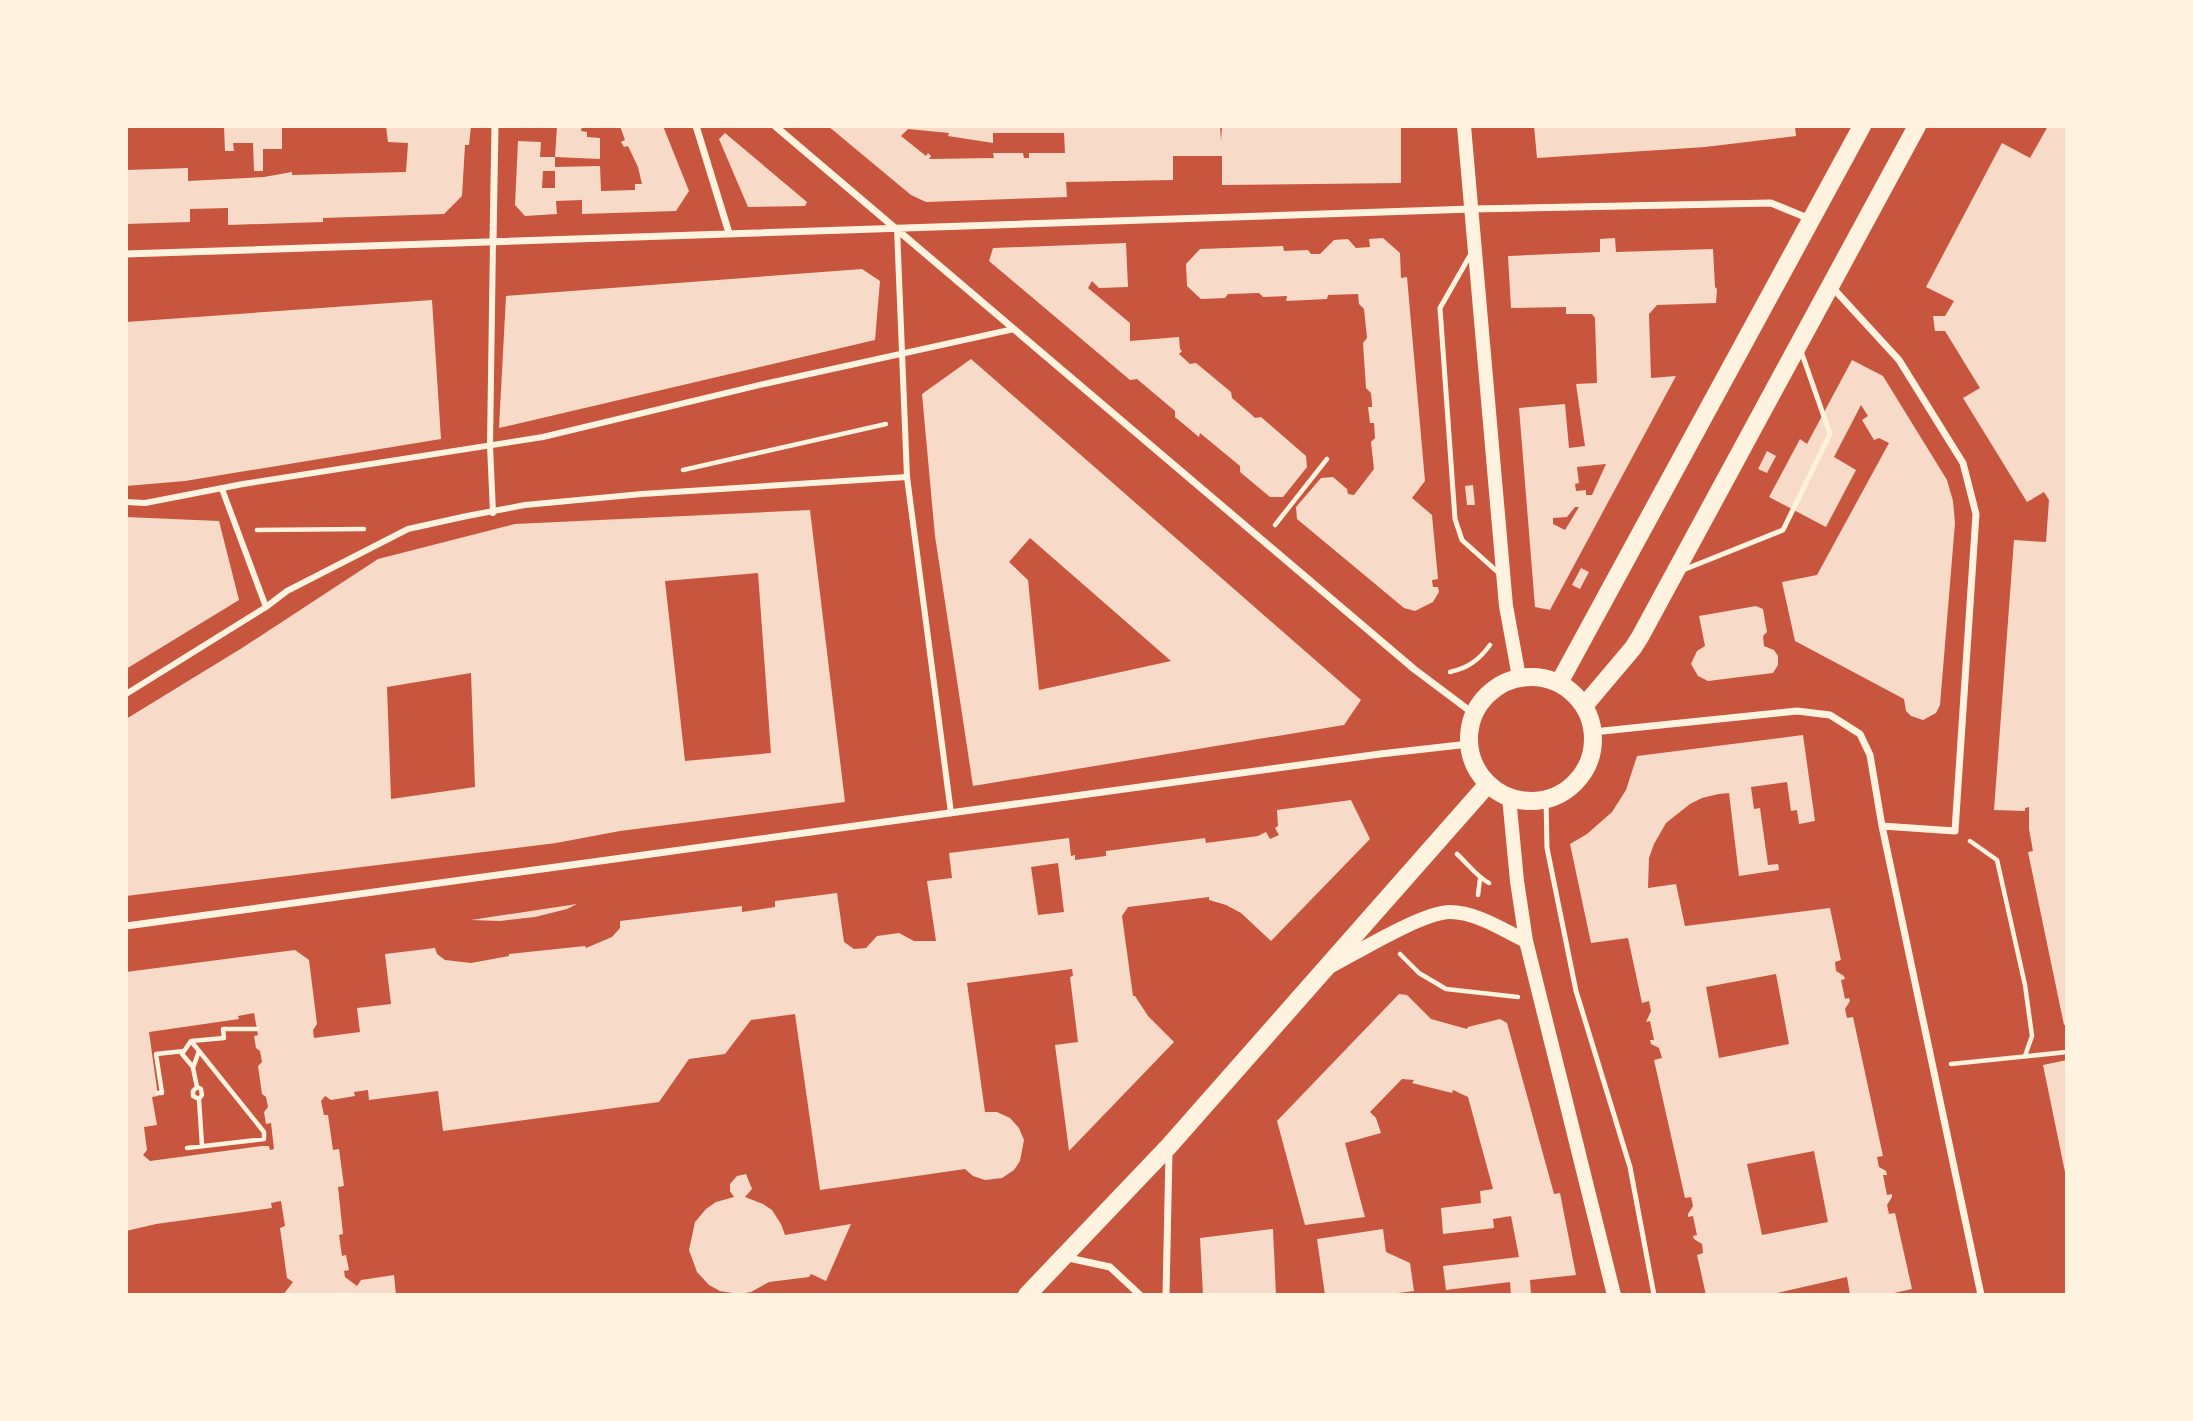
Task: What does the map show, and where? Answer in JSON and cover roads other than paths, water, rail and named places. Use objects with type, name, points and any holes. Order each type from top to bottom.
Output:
[{"type":"main road","points":[[1464,126],[1503,578],[1507,617],[1519,677]]},
{"type":"main road","points":[[1559,683],[1862,126]]},
{"type":"main road","points":[[1584,706],[1633,648],[1917,126]]},
{"type":"main road","points":[[1519,677],[1539,677],[1559,683],[1573,693],[1584,706],[1593,732],[1591,758],[1586,770],[1569,789],[1546,799],[1534,801],[1509,797],[1488,784],[1475,766],[1469,744],[1469,729],[1474,714],[1485,697],[1500,685],[1519,677]]},
{"type":"main road","points":[[1027,1295],[1169,1146],[1488,784]]},
{"type":"main road","points":[[1509,797],[1526,941],[1614,1295]]},
{"type":"main road","points":[[1327,968],[1424,918],[1449,912],[1474,917],[1526,941]]},
{"type":"street","points":[[493,513],[490,445],[495,126]]},
{"type":"street","points":[[696,126],[729,233]]},
{"type":"street","points":[[775,126],[1414,669],[1474,714]]},
{"type":"street","points":[[126,254],[1472,209],[1771,204],[1811,219]]},
{"type":"street","points":[[897,228],[907,477],[951,813]]},
{"type":"street","points":[[1830,285],[1899,359],[1963,463],[1976,514],[1955,831],[1882,826]]},
{"type":"street","points":[[126,502],[145,503],[543,437],[1014,329]]},
{"type":"street","points":[[126,695],[287,591],[408,528],[525,505],[642,494],[907,477]]},
{"type":"street","points":[[222,489],[266,607]]},
{"type":"street","points":[[1593,732],[1797,711],[1830,715],[1860,734],[1870,755],[1882,826],[1981,1295]]},
{"type":"street","points":[[126,926],[1469,744]]},
{"type":"street","points":[[1166,1295],[1169,1146]]},
{"type":"street","points":[[1063,1257],[1110,1267],[1140,1295]]},
{"type":"lane","points":[[1475,246],[1440,308],[1455,519],[1462,540],[1503,578]]},
{"type":"lane","points":[[1674,574],[1783,530],[1830,434],[1798,344]]},
{"type":"lane","points":[[1546,799],[1547,848],[1576,991],[1630,1167],[1654,1295]]}]
